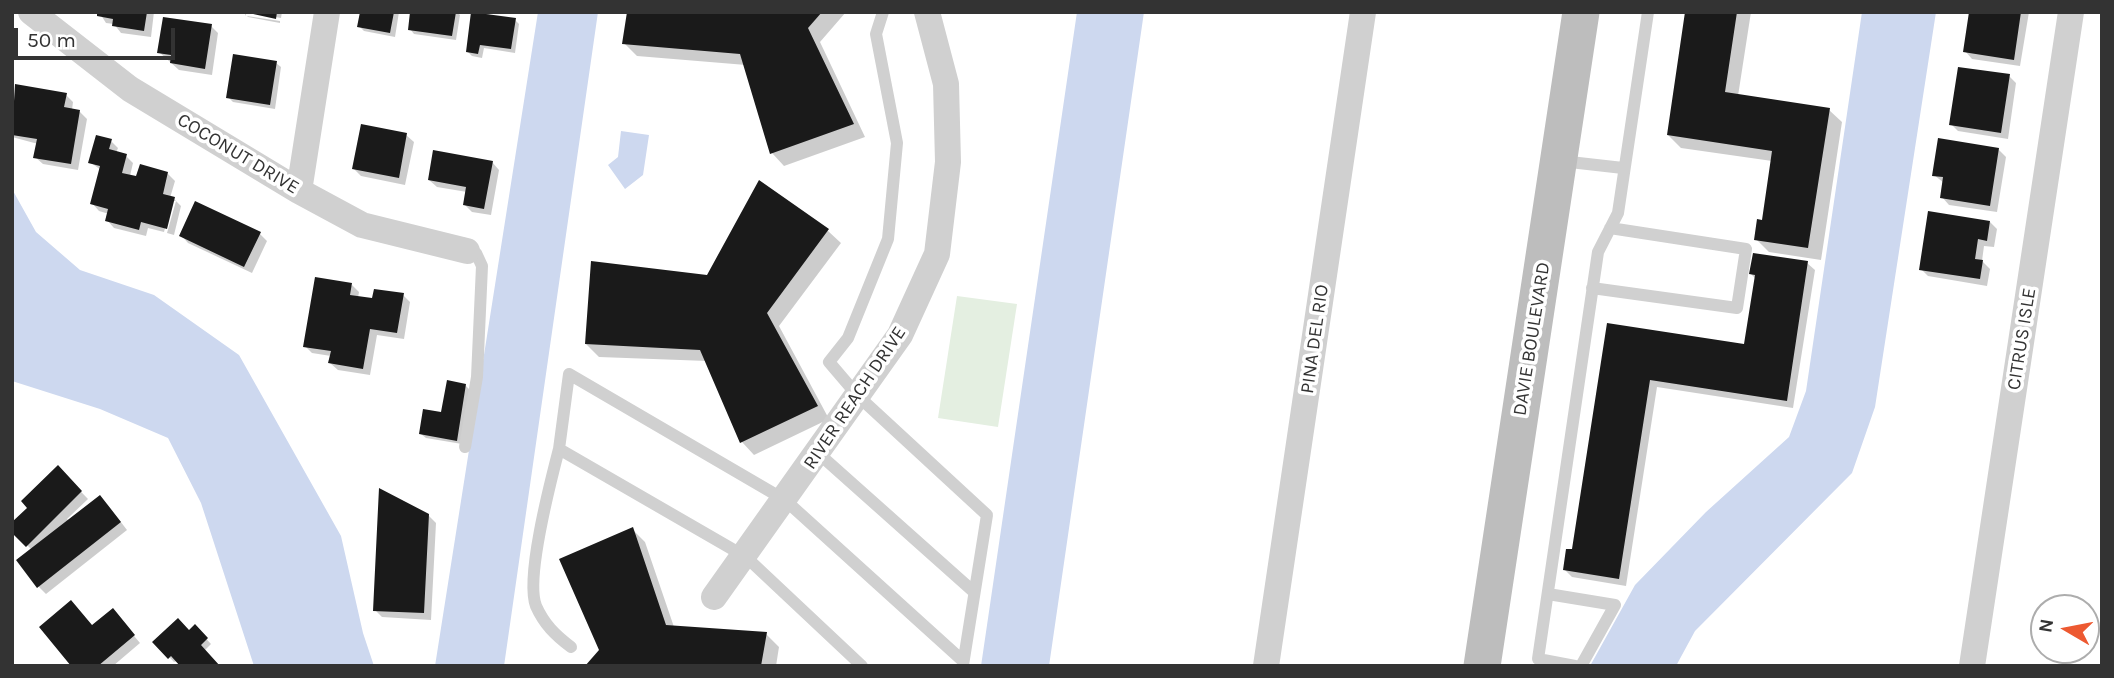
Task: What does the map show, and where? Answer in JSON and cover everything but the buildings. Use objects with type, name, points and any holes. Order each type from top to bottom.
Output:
[{"type":"main road","name":"DAVIE BOULEVARD","points":[[1482,666],[1581,12]]},
{"type":"street","name":"COCONUT DRIVE","points":[[31,12],[130,89],[299,191],[362,225],[467,251]]},
{"type":"street","points":[[299,191],[327,12]]},
{"type":"street","name":"RIVER REACH DRIVE","points":[[714,597],[746,557],[900,335],[937,254],[948,162],[946,84],[927,12]]},
{"type":"street","name":"PINA DEL RIO","points":[[1266,666],[1363,12]]},
{"type":"street","name":"CITRUS ISLE","points":[[1972,666],[2071,12]]},
{"type":"lane","points":[[883,12],[876,34],[897,143],[888,239],[848,338],[829,362],[858,396],[987,515],[963,664]]},
{"type":"lane","points":[[1575,666],[1538,659],[1598,252],[1618,213],[1647,12]]},
{"type":"lane","points":[[1559,160],[1623,168]]},
{"type":"lane","points":[[1592,288],[1737,308],[1746,249],[1610,228]]},
{"type":"lane","points":[[465,447],[477,377],[482,266],[476,253],[467,251]]},
{"type":"lane","points":[[571,647],[551,631],[535,603],[542,513],[559,449],[569,374],[785,500],[963,664]]},
{"type":"lane","points":[[559,449],[746,557],[862,666]]},
{"type":"lane","points":[[818,453],[974,592]]},
{"type":"lane","points":[[1548,594],[1615,605],[1581,666]]},
{"type":"green space","points":[[957,296],[1017,304],[998,427],[938,418]]},
{"type":"water","points":[[538,12],[598,12],[504,666],[435,666]]},
{"type":"water","points":[[1077,12],[1144,12],[1049,666],[981,666]]},
{"type":"water","points":[[1862,12],[1936,12],[1875,407],[1852,473],[1695,631],[1676,666],[1590,666],[1635,585],[1706,512],[1789,437],[1806,391]]},
{"type":"water","points":[[621,131],[649,135],[643,175],[625,189],[608,165],[618,157]]},
{"type":"water","points":[[12,189],[36,232],[80,270],[154,295],[239,355],[341,536],[363,633],[374,666],[254,666],[201,503],[168,438],[100,409],[12,381]]}]
